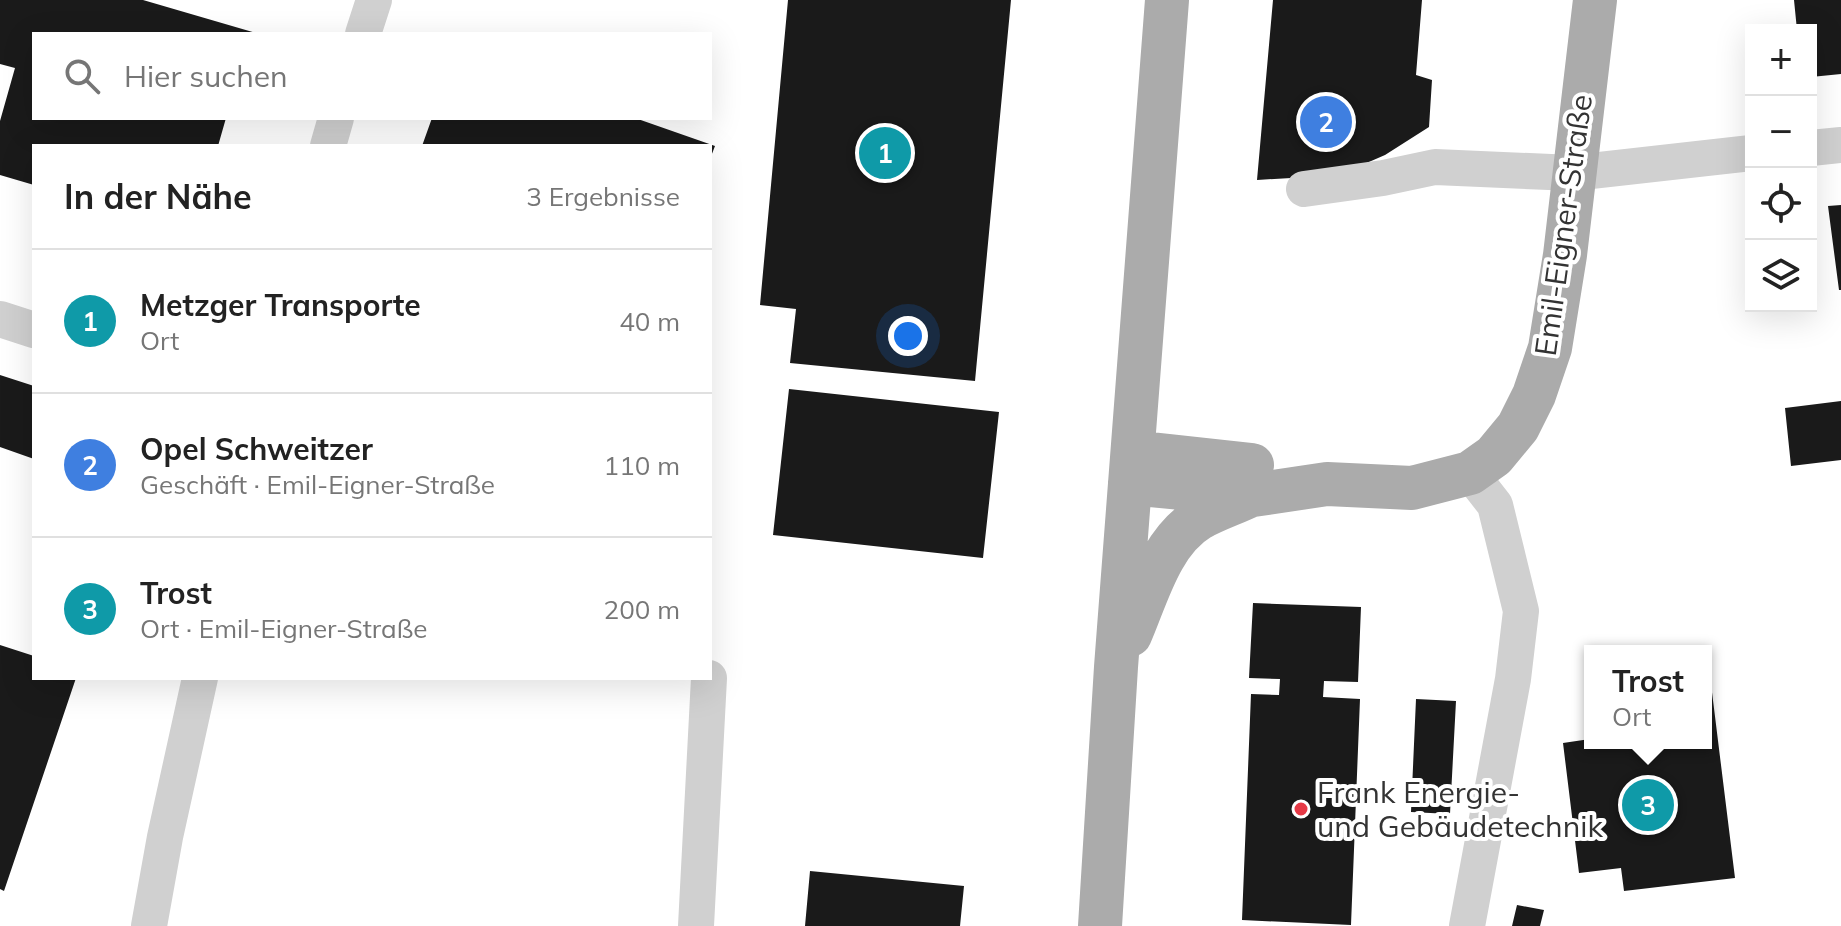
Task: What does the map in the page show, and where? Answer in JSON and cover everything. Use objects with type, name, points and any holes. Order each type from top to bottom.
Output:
[{"type":"main road","points":[[1100,926],[1116,667],[1167,0]]},
{"type":"main road","name":"Emil-Eigner-Straße","points":[[1116,667],[1164,557],[1179,535],[1199,519],[1253,495],[1327,484],[1412,488],[1470,473],[1494,456],[1510,436],[1534,395],[1550,348],[1565,255],[1595,0]]},
{"type":"main road","name":"Emil-Eigner-Straße","points":[[1131,467],[1253,465],[1327,484]]},
{"type":"main road","name":"Emil-Eigner-Straße","points":[[1131,467],[1253,495]]},
{"type":"street","points":[[364,32],[374,0]]},
{"type":"street","points":[[329,144],[335,120]]},
{"type":"street","points":[[1817,147],[1841,145]]},
{"type":"street","points":[[1304,189],[1383,178],[1436,152],[1493,154],[1573,173],[1745,154]]},
{"type":"street","points":[[0,319],[32,329]]},
{"type":"street","points":[[1467,926],[1513,679],[1521,611],[1495,505],[1470,473]]},
{"type":"street","points":[[149,926],[200,680]]},
{"type":"street","points":[[696,926],[709,680]]},
{"type":"building","points":[[0,0],[143,0],[253,32],[32,32],[32,120],[225,120],[219,144],[32,144],[32,184],[0,175],[0,121],[15,68],[0,64]]},
{"type":"building","points":[[788,0],[1011,0],[975,381],[790,363],[796,309],[760,305]]},
{"type":"building","points":[[1273,0],[1422,0],[1416,75],[1432,80],[1429,127],[1385,155],[1362,165],[1325,176],[1257,180]]},
{"type":"building","points":[[1794,0],[1841,0],[1841,74],[1817,76],[1817,24],[1796,24]]},
{"type":"building","points":[[431,120],[641,120],[709,144],[423,144]]},
{"type":"building","points":[[1841,205],[1841,290],[1839,290],[1828,206]]},
{"type":"building","points":[[0,375],[32,385],[32,458],[0,447]]},
{"type":"building","points":[[789,389],[999,412],[983,558],[773,535]]},
{"type":"building","points":[[1841,401],[1841,460],[1791,466],[1785,408]]},
{"type":"building","name":"Frank Energie- und Gebäudetechnik","points":[[1253,603],[1361,607],[1358,682],[1324,681],[1323,697],[1360,699],[1351,925],[1242,920],[1251,694],[1279,695],[1280,679],[1249,678]]},
{"type":"building","points":[[0,645],[32,655],[32,680],[75,680],[4,891],[0,889]]},
{"type":"building","points":[[1712,692],[1735,878],[1624,891],[1621,868],[1579,873],[1563,743],[1584,740],[1584,749],[1712,749]]},
{"type":"building","points":[[1416,699],[1456,701],[1450,814],[1411,812]]},
{"type":"building","points":[[810,871],[964,886],[960,926],[805,926]]},
{"type":"building","points":[[1517,905],[1544,910],[1540,926],[1512,926]]},
{"type":"place","name":"Opel Schweitzer","points":[[1326,122]]},
{"type":"place","name":"Metzger Transporte","points":[[885,153]]},
{"type":"place","name":"Trost","points":[[1648,805]]},
{"type":"place","name":"Frank Energie- und Gebäudetechnik","points":[[1301,809]]}]
